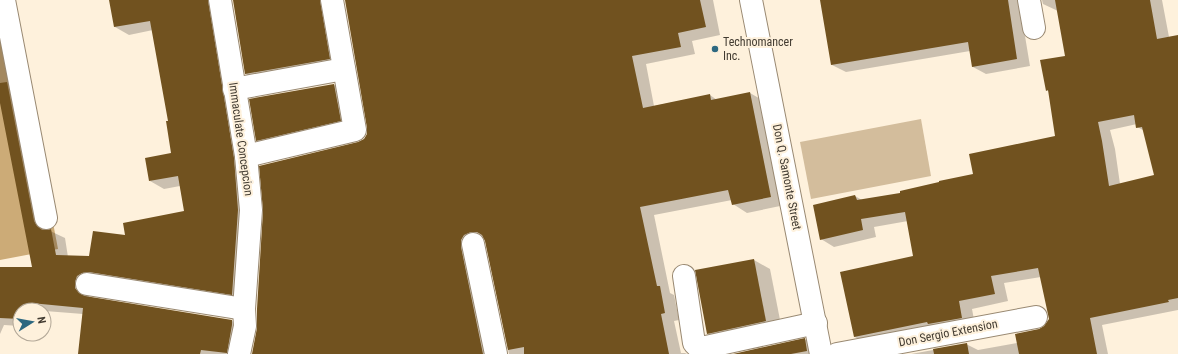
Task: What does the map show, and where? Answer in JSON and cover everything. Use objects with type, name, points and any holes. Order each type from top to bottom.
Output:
[{"type":"street","points":[[2,0],[46,218]]},
{"type":"street","name":"Immaculate Concepcion","points":[[220,0],[246,156],[251,210],[245,318],[239,354]]},
{"type":"street","points":[[246,156],[355,130],[332,0]]},
{"type":"street","name":"Don Q. Samonte Street","points":[[751,0],[821,354]]},
{"type":"street","points":[[1029,0],[1034,28]]},
{"type":"street","points":[[234,90],[344,68]]},
{"type":"street","points":[[473,244],[496,354]]},
{"type":"street","points":[[684,276],[694,343],[698,347],[706,347],[816,323]]},
{"type":"street","points":[[87,284],[245,318]]},
{"type":"street","name":"Don Sergio Extension","points":[[837,354],[1036,317]]},
{"type":"shaded area","points":[[13,13],[58,249],[0,260],[0,15]]},
{"type":"shaded area","points":[[921,119],[931,176],[811,199],[800,142]]},
{"type":"building","points":[[109,0],[208,0],[234,158],[238,210],[232,295],[89,272],[82,273],[77,276],[75,288],[79,293],[85,296],[232,320],[227,353],[201,350],[200,354],[78,354],[83,308],[52,305],[52,302],[12,302],[12,319],[0,318],[0,267],[32,267],[0,103],[0,83],[7,82],[34,221],[42,230],[51,229],[56,255],[89,256],[93,231],[125,235],[123,223],[184,211],[178,176],[149,181],[145,158],[171,153],[166,121],[168,121],[150,21],[114,27]]},
{"type":"building","points":[[233,0],[320,0],[330,59],[245,74]]},
{"type":"building","points":[[345,0],[700,0],[706,27],[678,33],[681,47],[632,56],[643,108],[710,94],[711,100],[750,92],[771,197],[732,205],[728,190],[640,207],[657,286],[660,286],[665,313],[661,314],[669,354],[524,354],[524,347],[508,350],[485,241],[482,235],[477,232],[471,232],[464,235],[461,240],[461,247],[483,354],[252,354],[257,328],[263,211],[259,166],[358,142],[364,139],[367,134]]},
{"type":"building","points":[[820,0],[1008,0],[1017,59],[972,67],[968,42],[831,65]]},
{"type":"building","points":[[1055,0],[1150,0],[1157,39],[1178,35],[1178,298],[1168,300],[1169,302],[1090,318],[1097,354],[1019,354],[1015,334],[1039,329],[1044,326],[1049,319],[1038,268],[991,276],[995,294],[959,301],[962,318],[928,324],[927,322],[854,337],[840,272],[913,256],[905,212],[861,219],[863,230],[820,240],[813,205],[855,195],[857,200],[900,193],[900,191],[973,174],[969,154],[1055,136],[1048,90],[1046,91],[1040,60],[1065,56]],"holes":[[[1134,115],[1136,128],[1142,127],[1154,175],[1109,186],[1098,122]]]},
{"type":"building","points":[[334,84],[341,121],[256,141],[249,99]]},
{"type":"building","points":[[754,259],[766,321],[707,334],[695,270]]},
{"type":"building","points":[[805,338],[807,351],[791,354],[733,354]]},
{"type":"building","points":[[967,343],[969,354],[934,354],[933,349]]},
{"type":"place","name":"Technomancer Inc.","points":[[715,49]]}]
